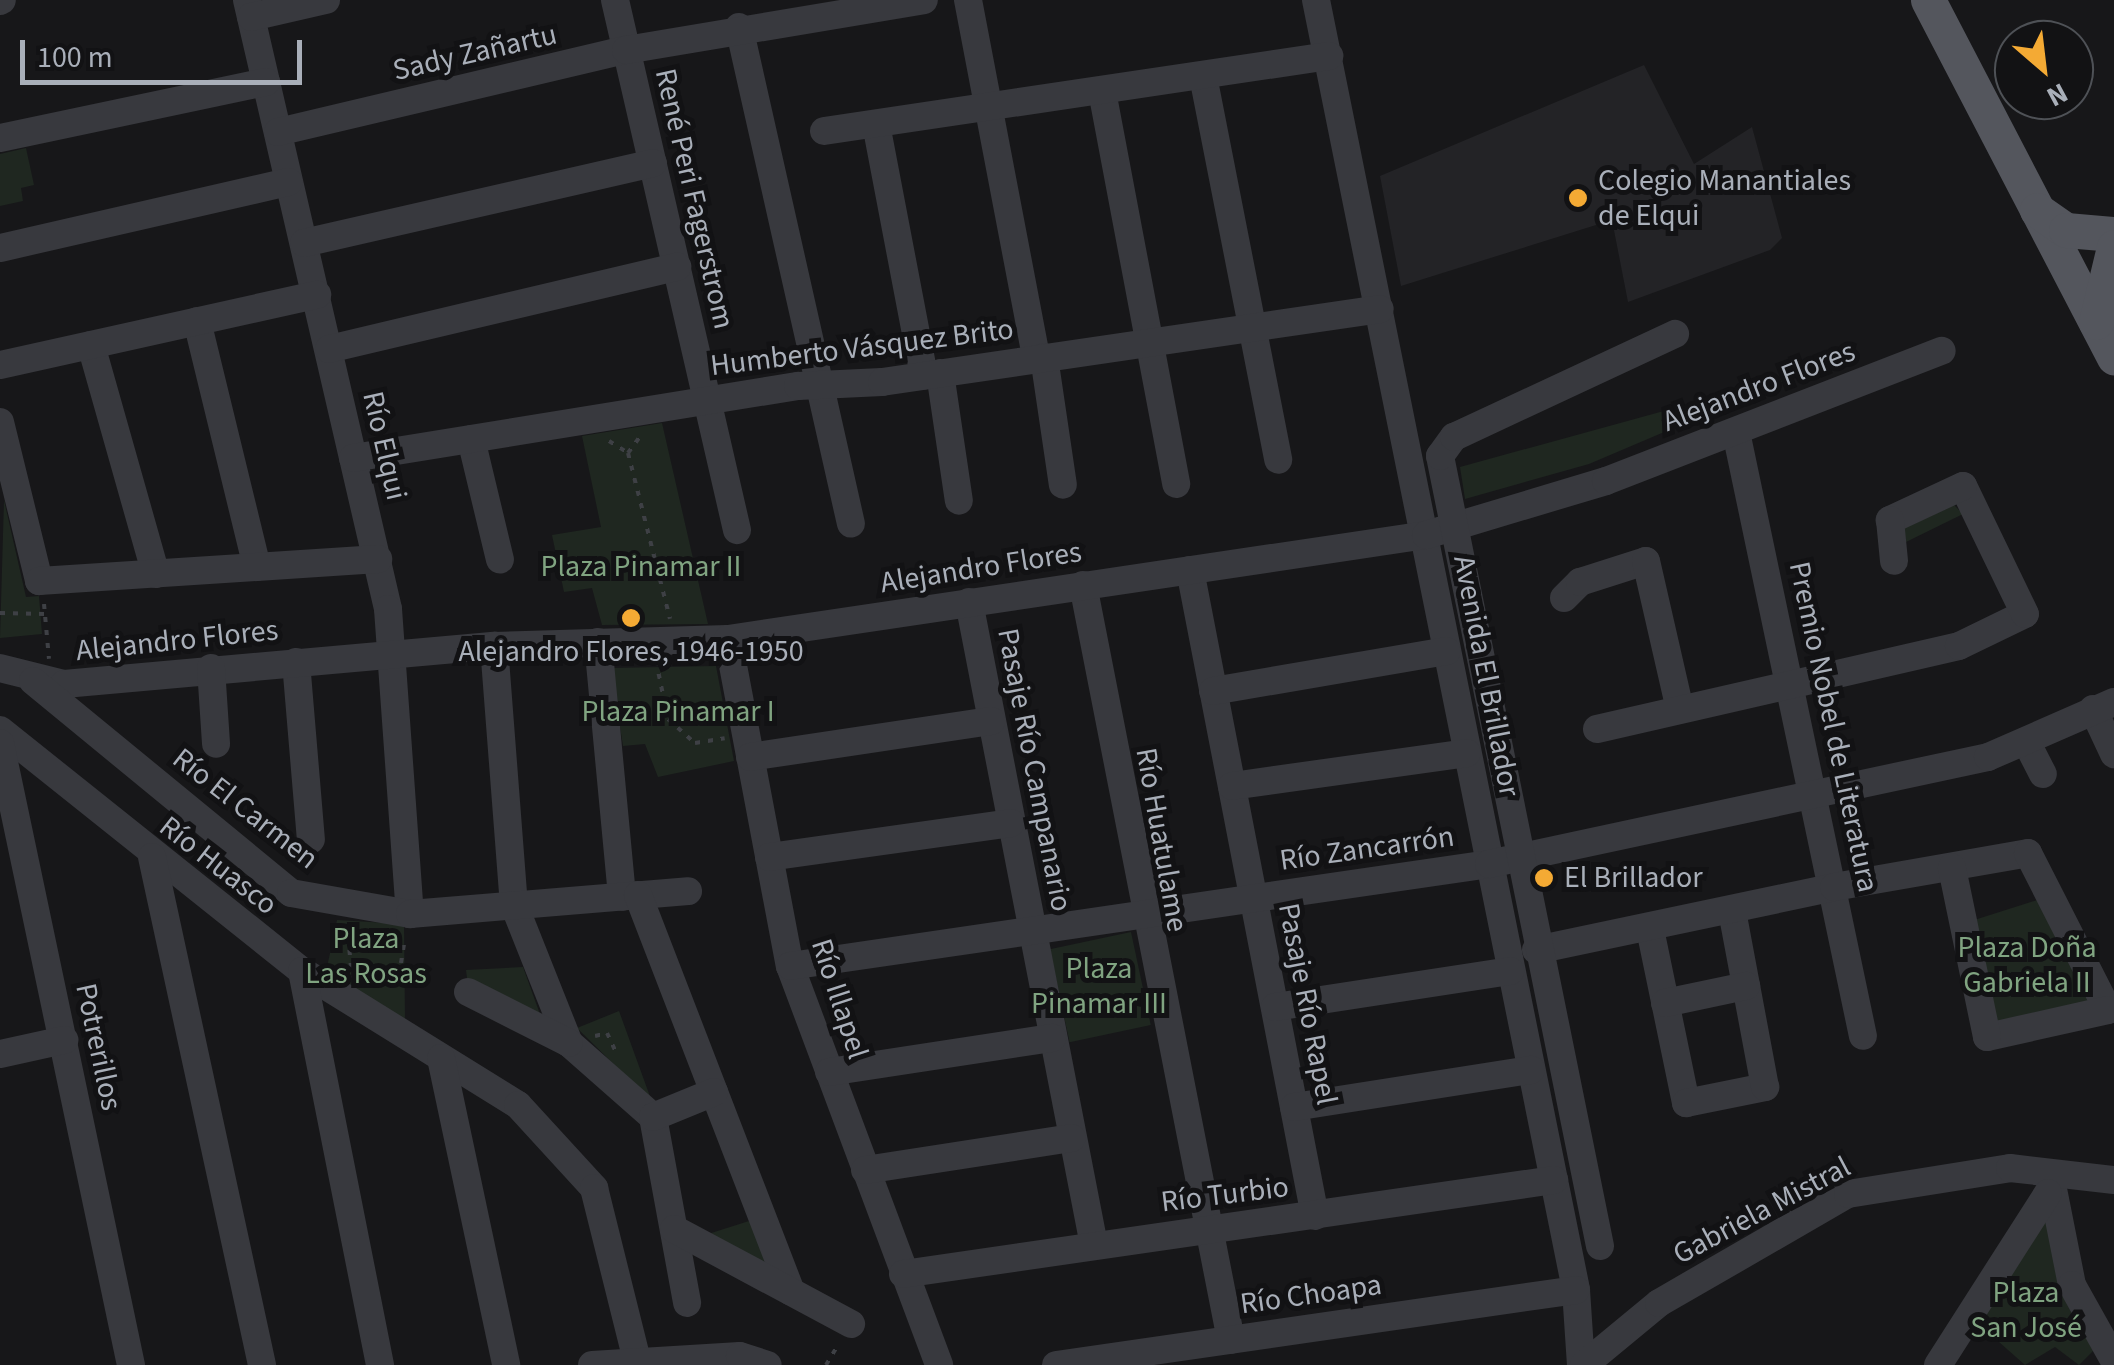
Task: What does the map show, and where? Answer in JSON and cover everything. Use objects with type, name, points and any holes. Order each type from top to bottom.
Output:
[{"type":"main road","points":[[1928,0],[2114,357]]},
{"type":"main road","points":[[2036,208],[2066,230],[2114,236]]},
{"type":"main road","points":[[2066,265],[2114,236]]},
{"type":"main road","points":[[2096,322],[2114,247]]},
{"type":"street","points":[[249,8],[326,0]]},
{"type":"street","name":"René Peri Fagerstrom","points":[[615,0],[737,530]]},
{"type":"street","name":"Sady Zañartu","points":[[278,132],[626,50],[924,0]]},
{"type":"street","points":[[968,0],[1063,485]]},
{"type":"street","name":"Avenida El Brillador","points":[[1316,0],[1380,309],[1438,531],[1502,862],[1510,971],[1576,1290],[1582,1365]]},
{"type":"street","name":"Río Elqui","points":[[249,8],[378,559],[392,655],[410,914]]},
{"type":"street","points":[[739,28],[852,524]]},
{"type":"street","points":[[824,131],[1329,56]]},
{"type":"street","points":[[1203,76],[1278,460]]},
{"type":"street","points":[[0,138],[266,82]]},
{"type":"street","points":[[1102,91],[1176,484]]},
{"type":"street","points":[[876,124],[958,501]]},
{"type":"street","points":[[304,243],[653,163]]},
{"type":"street","points":[[0,248],[289,182]]},
{"type":"street","points":[[329,350],[677,267]]},
{"type":"street","points":[[0,365],[317,295]]},
{"type":"street","name":"Humberto Vásquez Brito","points":[[352,458],[818,383],[932,374],[1380,309]]},
{"type":"street","points":[[197,322],[257,567]]},
{"type":"street","name":"Avenida El Brillador","points":[[1600,1246],[1536,950],[1467,753],[1448,651],[1438,531],[1441,452],[1454,437],[1675,334]]},
{"type":"street","points":[[91,345],[156,574]]},
{"type":"street","name":"Alejandro Flores","points":[[0,668],[42,682],[494,646],[728,640],[1438,531],[1736,432],[1942,351]]},
{"type":"street","points":[[0,422],[39,581],[378,559]]},
{"type":"street","name":"Premio Nobel de Literatura","points":[[1736,432],[1794,679],[1863,1036]]},
{"type":"street","points":[[471,439],[500,560]]},
{"type":"street","points":[[1596,729],[1679,705],[1959,646],[2024,614],[1963,486],[1890,520],[1894,561]]},
{"type":"street","points":[[1564,598],[1580,582],[1646,561],[1679,705]]},
{"type":"street","name":"Pasaje Río Rapel","points":[[1190,570],[1315,1216]]},
{"type":"street","name":"Río Huatulame","points":[[1083,585],[1142,914],[1231,1340]]},
{"type":"street","name":"Pasaje Río Campanario","points":[[968,602],[1094,1245]]},
{"type":"street","name":"Río Illapel","points":[[728,640],[790,966],[938,1365]]},
{"type":"street","points":[[598,642],[630,896],[714,1092],[791,1292]]},
{"type":"street","points":[[494,646],[514,905],[569,1044]]},
{"type":"street","points":[[1213,691],[1448,651]]},
{"type":"street","points":[[296,662],[311,839]]},
{"type":"street","points":[[210,668],[216,744]]},
{"type":"street","name":"Río El Carmen","points":[[42,682],[291,893],[410,914],[688,891]]},
{"type":"street","points":[[2104,706],[2114,754]]},
{"type":"street","name":"Río Zancarrón","points":[[790,966],[1502,862],[1814,791],[1970,762],[2104,706]]},
{"type":"street","points":[[748,747],[991,720]]},
{"type":"street","name":"Río Huasco","points":[[0,730],[152,857],[302,971],[518,1105],[594,1188],[637,1360]]},
{"type":"street","points":[[2026,741],[2043,774]]},
{"type":"street","name":"Potrerillos","points":[[0,743],[130,1365]]},
{"type":"street","points":[[1232,786],[1467,753]]},
{"type":"street","points":[[769,857],[1010,823]]},
{"type":"street","points":[[1536,950],[1732,912],[1834,887],[2028,853],[2108,1010],[1987,1037],[1952,868]]},
{"type":"street","points":[[152,857],[262,1365]]},
{"type":"street","points":[[1650,928],[1686,1102],[1765,1087],[1732,912]]},
{"type":"street","points":[[302,971],[380,1365]]},
{"type":"street","points":[[1275,1007],[1510,971]]},
{"type":"street","points":[[1665,1003],[1746,986]]},
{"type":"street","points":[[468,992],[569,1044],[653,1117],[687,1304]]},
{"type":"street","points":[[829,1072],[1052,1038]]},
{"type":"street","points":[[0,1054],[64,1040]]},
{"type":"street","points":[[441,1058],[506,1365]]},
{"type":"street","points":[[1294,1107],[1532,1070]]},
{"type":"street","points":[[653,1117],[714,1092]]},
{"type":"street","points":[[864,1170],[1072,1138]]},
{"type":"street","name":"Gabriela Mistral","points":[[1582,1365],[1658,1303],[1848,1194],[1954,1172],[2050,1183],[2114,1180]]},
{"type":"street","name":"Río Turbio","points":[[904,1274],[1554,1180]]},
{"type":"street","points":[[2050,1183],[2072,1285],[2114,1360]]},
{"type":"street","points":[[1938,1365],[2050,1183]]},
{"type":"street","points":[[674,1229],[851,1324]]},
{"type":"street","name":"Río Choapa","points":[[1056,1365],[1576,1290]]},
{"type":"street","points":[[592,1365],[740,1356],[768,1365]]},
{"type":"path","points":[[628,453],[670,624]]},
{"type":"path","points":[[39,581],[45,614],[42,682]]},
{"type":"path","points":[[0,612],[45,614]]},
{"type":"path","points":[[655,656],[668,719],[695,743],[748,747]]},
{"type":"path","points":[[341,995],[354,974],[348,906]]},
{"type":"path","points":[[341,995],[401,963],[410,914]]},
{"type":"shaded area","name":"Colegio Manantiales de Elqui","points":[[1644,65],[1694,164],[1752,127],[1782,238],[1770,250],[1628,302],[1612,220],[1401,286],[1380,176]]},
{"type":"green space","points":[[26,148],[34,185],[21,188],[23,201],[0,206],[0,154]]},
{"type":"green space","points":[[1805,372],[1589,464],[1465,499],[1460,467]]},
{"type":"green space","name":"Plaza Pinamar II","points":[[662,423],[708,624],[602,625],[592,588],[564,592],[552,535],[601,527],[582,436]]},
{"type":"green space","points":[[4,500],[26,597],[39,596],[42,634],[0,638]]},
{"type":"green space","points":[[1954,505],[1963,514],[1906,542],[1903,529]]},
{"type":"green space","name":"Plaza Pinamar I","points":[[716,666],[734,761],[658,777],[645,744],[623,746],[611,668]]},
{"type":"green space","name":"Plaza Doña Gabriela II","points":[[2050,896],[2097,1005],[1991,1028],[1968,922]]},
{"type":"green space","name":"Plaza Las Rosas","points":[[337,920],[404,924],[405,1021],[326,972]]},
{"type":"green space","name":"Plaza Pinamar III","points":[[1131,932],[1151,1025],[1070,1042],[1050,949]]},
{"type":"green space","points":[[523,967],[546,1031],[467,978],[466,970]]},
{"type":"green space","points":[[619,1011],[652,1102],[577,1028]]},
{"type":"green space","name":"Plaza San José","points":[[2047,1219],[2094,1350],[2079,1365],[2055,1347],[2025,1365],[1973,1319]]},
{"type":"green space","points":[[749,1221],[755,1225],[772,1271],[705,1235]]},
{"type":"place","name":"Colegio Manantiales de Elqui","points":[[1578,198]]},
{"type":"place","name":"Alejandro Flores, 1946-1950","points":[[631,618]]},
{"type":"place","name":"El Brillador","points":[[1544,878]]}]
